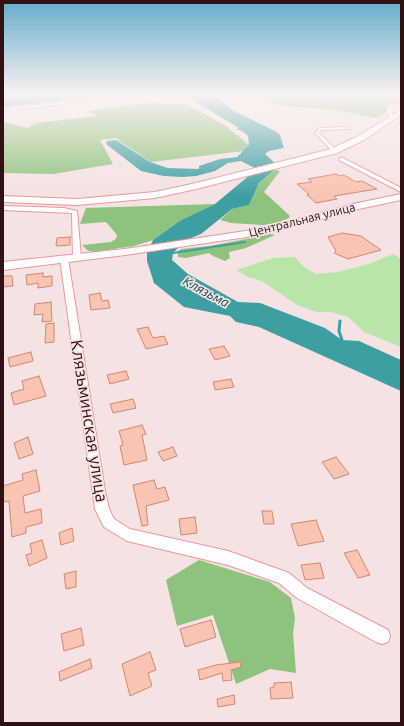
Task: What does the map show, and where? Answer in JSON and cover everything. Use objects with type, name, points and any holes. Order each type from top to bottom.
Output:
[{"type":"street","points":[[334,151],[317,133],[319,129],[348,128]]},
{"type":"street","points":[[3,200],[77,202],[150,195],[196,186],[334,151],[357,140],[376,128]]},
{"type":"street","points":[[341,159],[401,190]]},
{"type":"street","name":"Центральная улица","points":[[77,258],[203,242],[260,232],[353,207],[401,198]]},
{"type":"street","points":[[3,208],[64,210],[75,212],[77,258],[3,266]]},
{"type":"street","name":"Клязьминская улица","points":[[64,260],[102,509],[109,524],[127,535],[228,558],[284,578],[302,593],[382,636]]},
{"type":"green space","points":[[3,128],[228,128],[249,145],[244,151],[151,162],[118,140],[118,138],[100,140],[113,164],[53,174],[3,173]]},
{"type":"green space","points":[[274,170],[280,171],[264,192],[290,216],[289,218],[274,224],[263,225],[231,223],[220,220],[232,209],[249,205],[259,183]]},
{"type":"green space","points":[[215,204],[181,220],[153,240],[134,246],[94,252],[87,250],[82,245],[111,242],[116,239],[117,235],[106,222],[80,224],[86,208]]},
{"type":"green space","points":[[271,234],[275,235],[246,248],[229,252],[230,258],[225,261],[209,253],[186,258],[178,257],[178,251],[181,249],[210,246]]},
{"type":"green space","points":[[393,254],[401,259],[401,347],[364,332],[348,317],[331,312],[317,312],[297,305],[262,281],[248,277],[236,270],[273,258],[295,257],[304,267],[316,274],[338,272],[369,264]]},
{"type":"green space","points":[[199,560],[270,582],[291,598],[295,618],[293,633],[296,673],[270,669],[236,684],[213,615],[177,626],[166,580]]},
{"type":"water","name":"Клязьма","points":[[269,128],[280,135],[284,148],[269,151],[265,154],[276,164],[274,170],[259,183],[249,205],[232,209],[201,234],[186,240],[173,253],[172,260],[188,274],[238,302],[260,303],[325,328],[342,340],[359,341],[401,360],[401,391],[259,327],[236,322],[230,316],[184,307],[154,283],[147,261],[147,253],[153,240],[181,220],[215,204],[257,169],[241,161],[228,163],[215,171],[196,176],[164,176],[141,171],[106,144],[107,141],[116,140],[150,162],[168,168],[199,169],[199,166],[220,159],[237,157],[249,145],[248,136],[242,131],[236,129]]},
{"type":"building","points":[[336,174],[339,176],[344,175],[356,182],[362,181],[377,189],[334,196],[337,199],[316,203],[307,195],[309,194],[297,184],[312,182],[308,179]]},
{"type":"building","points":[[342,233],[361,236],[381,250],[348,259],[334,253],[336,251],[328,237]]},
{"type":"building","points":[[70,237],[70,245],[56,246],[57,238]]},
{"type":"building","points":[[43,273],[43,277],[52,276],[52,286],[38,288],[38,283],[27,285],[26,275]]},
{"type":"building","points":[[3,276],[12,276],[13,286],[3,287]]},
{"type":"building","points":[[100,293],[102,301],[108,300],[110,308],[91,310],[89,295]]},
{"type":"building","points":[[51,302],[52,321],[42,322],[43,314],[34,315],[35,304]]},
{"type":"building","points":[[54,323],[54,342],[45,343],[46,324]]},
{"type":"building","points":[[148,327],[153,338],[164,336],[168,344],[146,349],[137,329]]},
{"type":"building","points":[[224,346],[230,356],[215,360],[209,349]]},
{"type":"building","points":[[31,352],[33,361],[10,367],[8,358]]},
{"type":"building","points":[[126,371],[129,379],[110,384],[107,375]]},
{"type":"building","points":[[39,376],[46,396],[14,405],[11,393],[24,389],[22,381]]},
{"type":"building","points":[[231,379],[234,387],[215,390],[213,382]]},
{"type":"building","points":[[133,399],[136,408],[113,413],[110,404]]},
{"type":"building","points":[[142,425],[146,434],[142,435],[147,460],[124,465],[120,446],[123,445],[119,431]]},
{"type":"building","points":[[28,437],[33,454],[19,459],[14,443]]},
{"type":"building","points":[[173,447],[177,456],[163,461],[158,452]]},
{"type":"building","points":[[336,457],[349,474],[334,479],[322,462]]},
{"type":"building","points":[[36,470],[40,491],[23,496],[25,513],[41,509],[42,523],[26,527],[26,533],[12,537],[9,501],[3,502],[3,486],[23,480],[22,474]]},
{"type":"building","points":[[154,480],[157,489],[165,487],[169,500],[146,506],[148,525],[142,526],[133,485]]},
{"type":"building","points":[[262,511],[272,511],[274,524],[264,524]]},
{"type":"building","points":[[195,517],[197,533],[181,535],[179,519]]},
{"type":"building","points":[[316,520],[324,541],[298,546],[291,524]]},
{"type":"building","points":[[72,528],[74,541],[61,545],[59,533]]},
{"type":"building","points":[[42,540],[47,558],[29,566],[26,555],[32,553],[30,544]]},
{"type":"building","points":[[357,550],[370,575],[358,578],[344,553]]},
{"type":"building","points":[[320,563],[324,578],[305,580],[301,565]]},
{"type":"building","points":[[76,571],[76,587],[66,589],[64,574]]},
{"type":"building","points":[[211,620],[216,637],[185,647],[180,629]]},
{"type":"building","points":[[81,628],[84,645],[64,651],[61,634]]},
{"type":"building","points":[[150,652],[156,670],[148,673],[152,686],[130,696],[122,664]]},
{"type":"building","points":[[90,659],[92,668],[60,681],[59,672]]},
{"type":"building","points":[[240,662],[241,667],[231,670],[232,680],[223,681],[222,673],[200,680],[198,670],[216,665]]},
{"type":"building","points":[[291,682],[293,698],[271,699],[270,688],[274,687],[274,683]]},
{"type":"building","points":[[234,695],[235,704],[218,707],[217,699]]},
{"type":"waterway","points":[[173,253],[245,242]]},
{"type":"waterway","points":[[340,321],[339,331],[342,340]]}]
